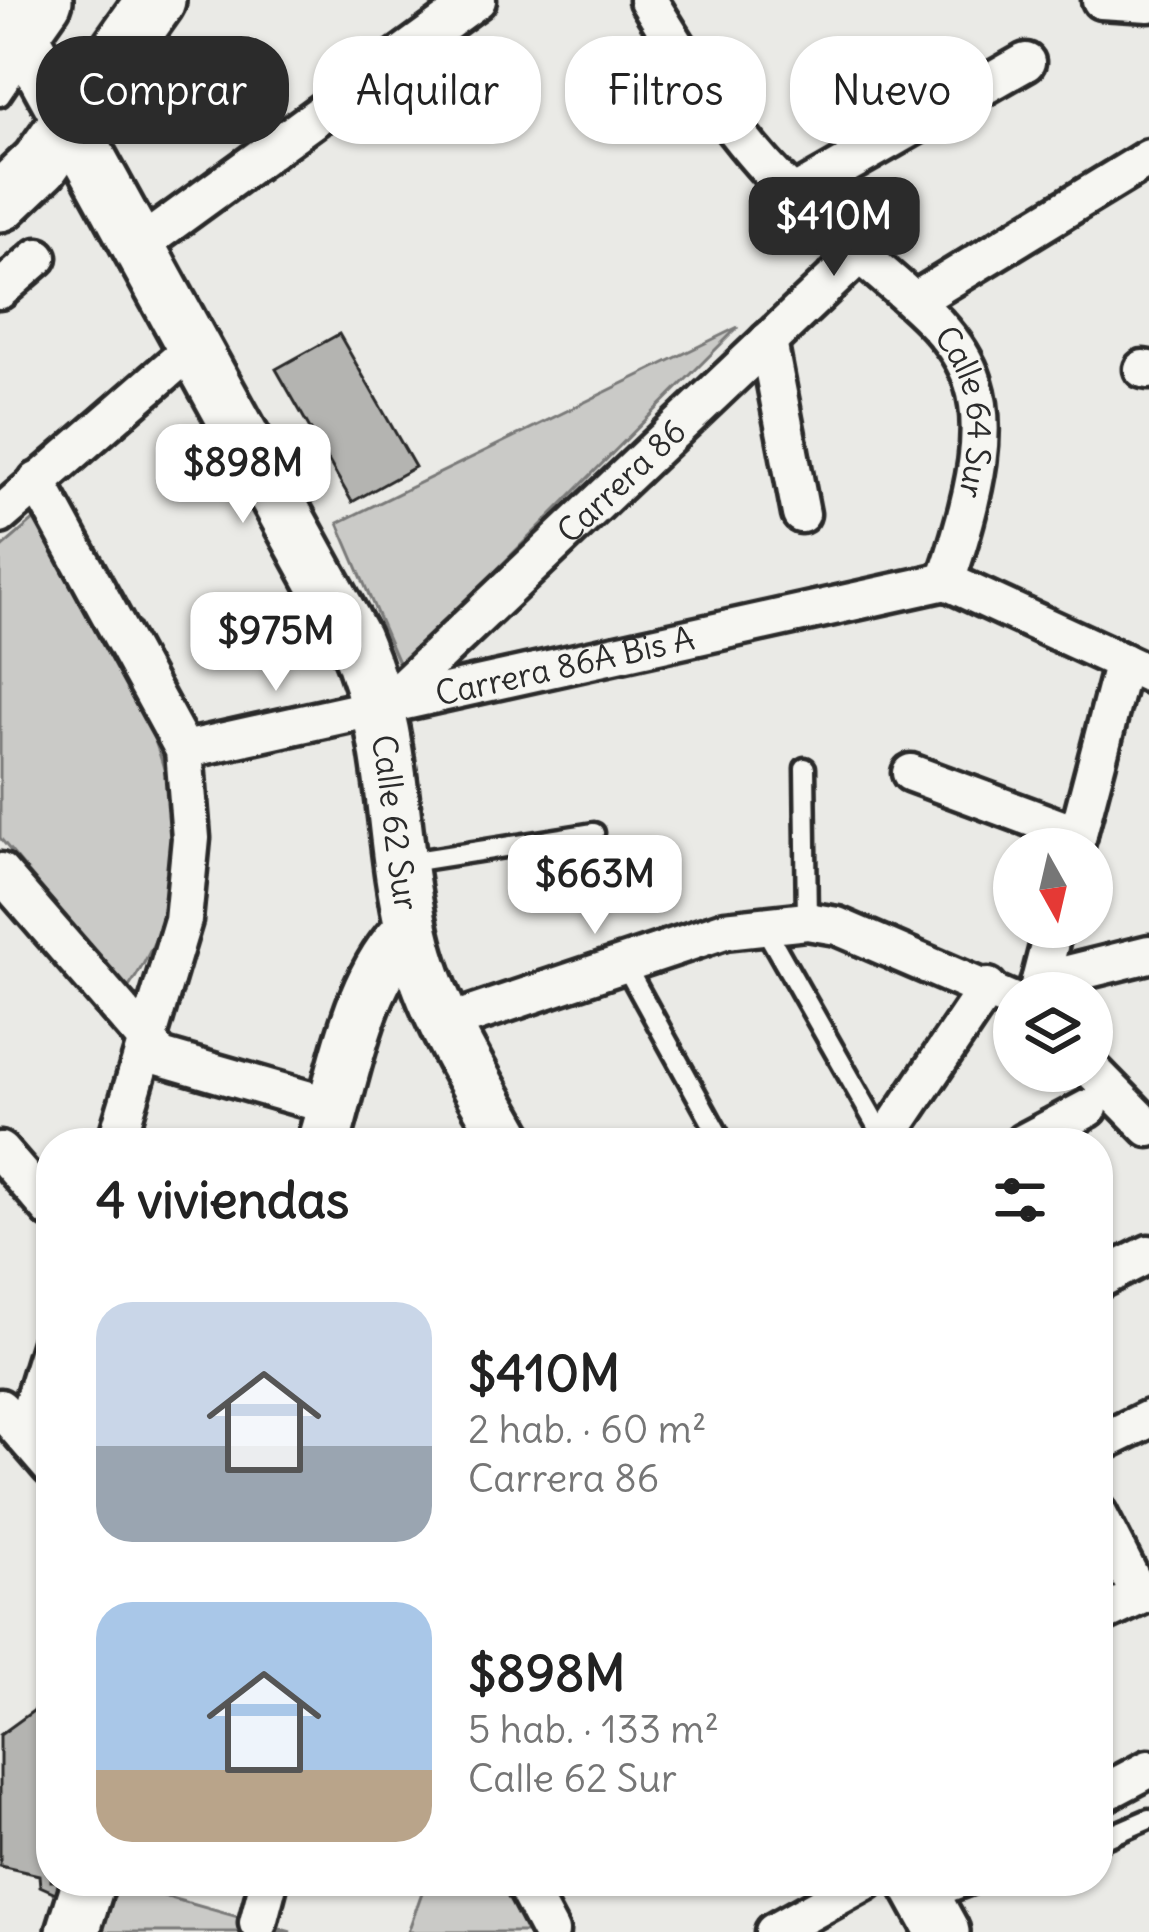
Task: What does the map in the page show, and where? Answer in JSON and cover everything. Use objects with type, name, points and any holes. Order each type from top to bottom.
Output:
[{"type":"main road","points":[[126,36],[156,0]]},
{"type":"main road","points":[[0,202],[40,164],[47,144]]},
{"type":"street","points":[[139,246],[477,0]]},
{"type":"street","name":"Calle 64 Sur","points":[[648,0],[670,36]]},
{"type":"street","points":[[1101,0],[1149,3]]},
{"type":"street","points":[[793,195],[1026,62]]},
{"type":"street","name":"Calle 62 Sur","points":[[74,144],[139,246],[354,639],[382,708],[411,929],[444,1024],[501,1128]]},
{"type":"street","name":"Calle 64 Sur","points":[[752,144],[793,195],[916,300],[965,360],[975,382],[984,435],[974,501],[946,581]]},
{"type":"street","points":[[916,300],[1149,158]]},
{"type":"street","name":"Carrera 86","points":[[382,708],[860,254]]},
{"type":"street","points":[[0,290],[38,257]]},
{"type":"street","points":[[768,341],[801,514]]},
{"type":"street","points":[[0,515],[194,346]]},
{"type":"street","points":[[37,481],[184,750],[191,838],[183,920],[121,1128]]},
{"type":"street","points":[[946,581],[1136,668],[1081,828]]},
{"type":"street","name":"Carrera 86A Bis A","points":[[184,750],[946,581]]},
{"type":"street","points":[[911,773],[1043,828]]},
{"type":"street","points":[[0,872],[149,1044],[177,1065],[328,1125],[373,983],[392,947],[411,929]]},
{"type":"street","points":[[444,1024],[725,930],[807,921],[837,926],[993,981]]},
{"type":"street","points":[[1088,972],[1149,955]]},
{"type":"street","points":[[902,1128],[993,1022]]},
{"type":"street","points":[[1113,1091],[1149,1128]]},
{"type":"street","points":[[1051,1128],[1089,1108]]},
{"type":"street","points":[[0,1151],[36,1193]]},
{"type":"street","points":[[1113,1273],[1149,1255]]},
{"type":"street","points":[[36,1373],[12,1421],[36,1449]]},
{"type":"street","points":[[1113,1437],[1149,1419]]},
{"type":"street","points":[[1113,1540],[1144,1594],[1113,1609]]},
{"type":"street","points":[[1113,1788],[1149,1769]]},
{"type":"street","points":[[73,1932],[84,1896]]},
{"type":"street","points":[[258,1923],[265,1896]]},
{"type":"street","points":[[533,1896],[550,1932]]},
{"type":"street","points":[[774,1932],[839,1896]]},
{"type":"lane","points":[[108,36],[131,0]]},
{"type":"lane","points":[[0,96],[27,24]]},
{"type":"lane","points":[[805,768],[807,921]]},
{"type":"lane","points":[[399,864],[593,833]]},
{"type":"lane","points":[[763,926],[888,1128]]},
{"type":"lane","points":[[625,965],[715,1128]]},
{"type":"lane","points":[[1113,1835],[1149,1820]]},
{"type":"shaded area","points":[[738,327],[400,667],[338,523]]},
{"type":"shaded area","points":[[37,517],[133,688],[157,746],[172,806],[174,866],[160,927],[127,990],[0,838],[0,549]]},
{"type":"shaded area","points":[[110,1896],[164,1896],[291,1932],[98,1932]]},
{"type":"shaded area","points":[[421,1896],[514,1896],[533,1932],[408,1932]]},
{"type":"building","points":[[339,334],[415,467],[352,502],[276,369]]},
{"type":"building","points":[[36,1709],[36,1874],[0,1866],[0,1735]]}]
